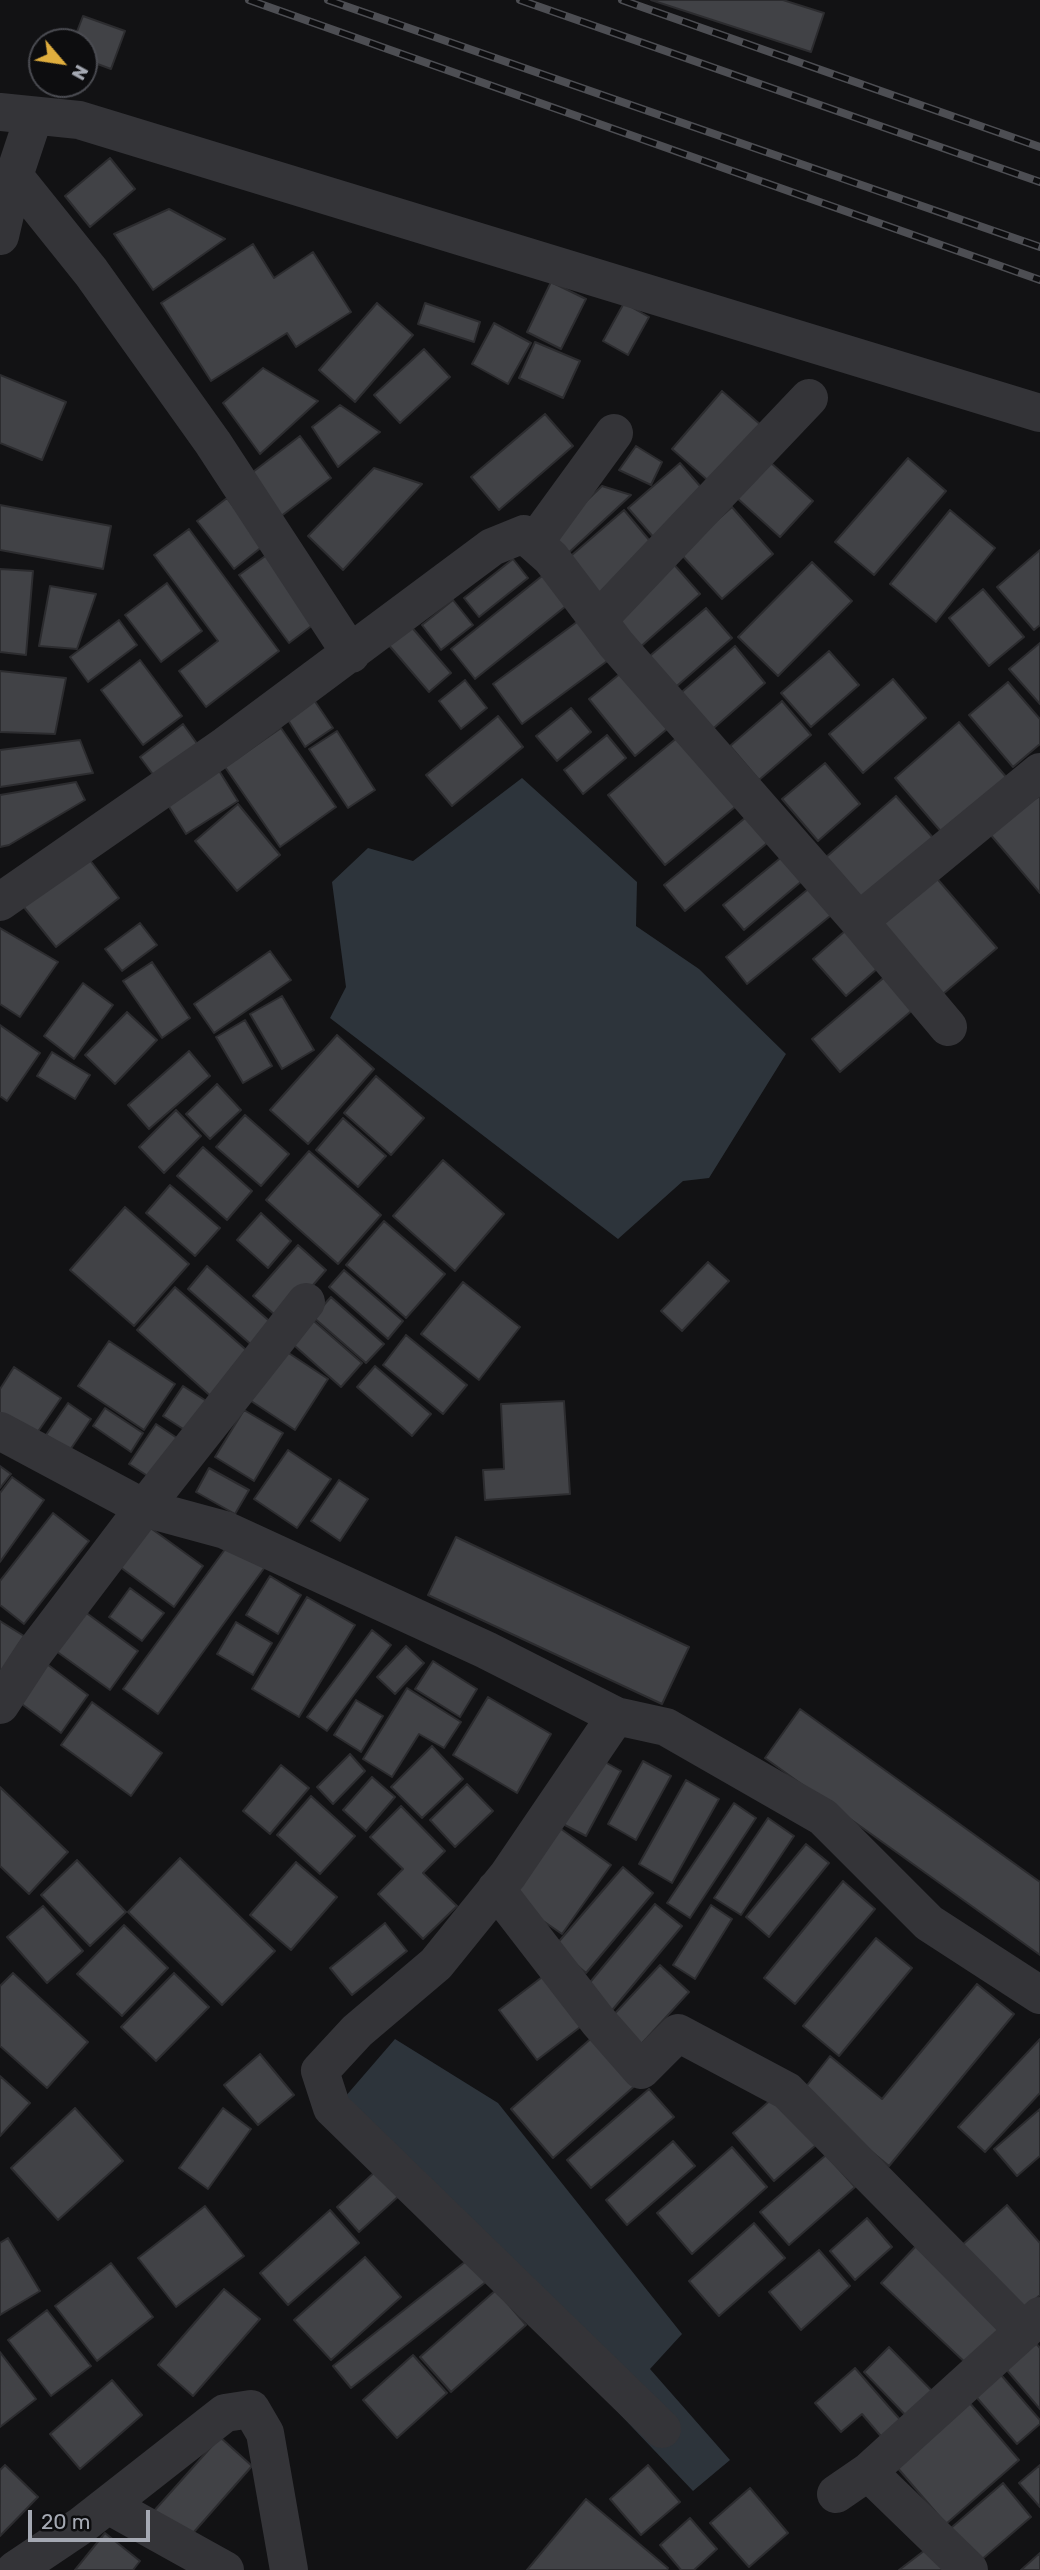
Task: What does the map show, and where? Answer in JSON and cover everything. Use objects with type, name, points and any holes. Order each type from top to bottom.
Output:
[{"type":"street","points":[[0,236],[14,176],[17,114],[79,120],[1040,413]]},
{"type":"street","points":[[14,176],[91,272],[213,443],[351,654]]},
{"type":"street","points":[[598,620],[809,398]]},
{"type":"street","points":[[534,543],[614,433]]},
{"type":"street","points":[[0,902],[226,745],[492,547],[524,534],[551,558],[616,644],[859,920],[948,1027]]},
{"type":"street","points":[[859,920],[1040,772]]},
{"type":"street","points":[[0,1705],[34,1653],[144,1508],[306,1302]]},
{"type":"street","points":[[0,1431],[144,1508],[225,1530],[486,1650],[616,1716],[666,1727],[824,1817],[929,1923],[1040,1995]]},
{"type":"street","points":[[616,1716],[496,1889],[436,1964],[358,2031],[320,2071],[332,2108],[662,2429]]},
{"type":"street","points":[[496,1889],[598,2021],[641,2070],[678,2033],[788,2091],[1032,2324],[868,2472],[836,2494]]},
{"type":"street","points":[[15,2570],[82,2525],[225,2413],[251,2409],[265,2433],[289,2570]]},
{"type":"street","points":[[868,2472],[969,2570]]},
{"type":"street","points":[[108,2505],[225,2570]]},
{"type":"shaded area","points":[[522,778],[637,882],[636,926],[699,969],[786,1054],[709,1178],[683,1181],[618,1239],[330,1018],[346,987],[332,882],[368,848],[413,861]]},
{"type":"shaded area","points":[[395,2039],[498,2103],[682,2334],[650,2369],[730,2460],[693,2491],[332,2112]]},
{"type":"building","points":[[651,0],[783,0],[824,13],[811,52]]},
{"type":"building","points":[[83,16],[125,31],[111,69],[98,64],[98,28],[78,28]]},
{"type":"building","points":[[110,158],[135,189],[90,227],[65,196]]},
{"type":"building","points":[[169,209],[225,239],[153,290],[114,234]]},
{"type":"building","points":[[253,244],[274,278],[313,252],[351,312],[296,347],[287,333],[211,381],[161,303]]},
{"type":"building","points":[[551,282],[586,299],[561,349],[527,332]]},
{"type":"building","points":[[377,303],[413,335],[355,402],[319,370]]},
{"type":"building","points":[[425,303],[480,322],[474,342],[418,324]]},
{"type":"building","points":[[624,303],[649,317],[628,355],[603,341]]},
{"type":"building","points":[[494,323],[531,343],[508,384],[472,364]]},
{"type":"building","points":[[535,342],[580,361],[563,398],[519,378]]},
{"type":"building","points":[[424,349],[450,377],[400,423],[374,395]]},
{"type":"building","points":[[263,368],[318,401],[260,454],[223,403]]},
{"type":"building","points":[[0,375],[66,402],[42,460],[0,443]]},
{"type":"building","points":[[722,391],[770,433],[720,491],[672,449]]},
{"type":"building","points":[[340,405],[380,432],[338,467],[312,427]]},
{"type":"building","points":[[545,414],[573,446],[499,510],[471,477]]},
{"type":"building","points":[[300,436],[331,478],[276,520],[245,478]]},
{"type":"building","points":[[636,446],[662,462],[651,485],[619,470]]},
{"type":"building","points":[[908,458],[946,491],[874,575],[835,542]]},
{"type":"building","points":[[770,462],[813,501],[780,537],[737,498]]},
{"type":"building","points":[[680,463],[707,494],[655,539],[628,508]]},
{"type":"building","points":[[374,468],[422,484],[343,570],[308,536]]},
{"type":"building","points":[[602,486],[631,495],[563,558],[549,537]]},
{"type":"building","points":[[227,498],[263,546],[234,569],[197,521]]},
{"type":"building","points":[[0,505],[111,526],[103,569],[0,550]]},
{"type":"building","points":[[732,507],[773,554],[722,599],[680,553]]},
{"type":"building","points":[[624,510],[660,553],[601,604],[565,561]]},
{"type":"building","points":[[950,510],[995,548],[936,622],[890,584]]},
{"type":"building","points":[[189,529],[279,651],[206,707],[179,671],[218,641],[154,555]]},
{"type":"building","points":[[1040,550],[1040,625],[1034,630],[997,587]]},
{"type":"building","points":[[268,554],[318,621],[289,643],[239,575]]},
{"type":"building","points":[[513,559],[528,578],[479,617],[464,598]]},
{"type":"building","points":[[671,561],[700,594],[638,649],[609,615]]},
{"type":"building","points":[[812,562],[852,601],[778,676],[738,637]]},
{"type":"building","points":[[0,569],[33,571],[26,655],[0,652]]},
{"type":"building","points":[[547,572],[571,602],[475,679],[451,649]]},
{"type":"building","points":[[167,583],[202,631],[161,662],[125,615]]},
{"type":"building","points":[[50,586],[96,594],[77,649],[39,646]]},
{"type":"building","points":[[983,589],[1024,637],[989,666],[949,618]]},
{"type":"building","points":[[453,600],[473,625],[441,650],[422,625]]},
{"type":"building","points":[[706,608],[732,638],[670,692],[644,661]]},
{"type":"building","points":[[585,616],[614,656],[522,724],[493,684]]},
{"type":"building","points":[[119,620],[137,645],[88,682],[70,657]]},
{"type":"building","points":[[409,624],[451,673],[429,692],[387,643]]},
{"type":"building","points":[[1040,643],[1040,704],[1009,669]]},
{"type":"building","points":[[735,646],[765,683],[707,734],[676,697]]},
{"type":"building","points":[[829,651],[859,685],[811,727],[781,693]]},
{"type":"building","points":[[140,660],[182,716],[143,745],[101,690]]},
{"type":"building","points":[[627,668],[673,724],[635,756],[589,699]]},
{"type":"building","points":[[0,671],[66,678],[55,734],[0,732]]},
{"type":"building","points":[[893,679],[926,718],[863,773],[829,734]]},
{"type":"building","points":[[465,680],[487,708],[461,729],[439,701]]},
{"type":"building","points":[[1008,682],[1040,719],[1040,744],[1013,767],[969,715]]},
{"type":"building","points":[[310,694],[333,728],[305,747],[283,712]]},
{"type":"building","points":[[782,701],[811,735],[759,780],[730,746]]},
{"type":"building","points":[[571,708],[591,732],[557,761],[536,736]]},
{"type":"building","points":[[498,716],[523,747],[452,806],[426,775]]},
{"type":"building","points":[[959,722],[1007,778],[943,834],[895,778]]},
{"type":"building","points":[[183,724],[206,756],[163,788],[140,757]]},
{"type":"building","points":[[281,728],[336,807],[280,847],[225,767]]},
{"type":"building","points":[[337,731],[375,790],[348,808],[309,749]]},
{"type":"building","points":[[684,732],[741,802],[665,865],[608,795]]},
{"type":"building","points":[[607,735],[626,758],[583,794],[564,770]]},
{"type":"building","points":[[80,740],[93,773],[0,787],[0,750]]},
{"type":"building","points":[[213,761],[238,801],[186,834],[161,794]]},
{"type":"building","points":[[825,763],[860,804],[818,841],[782,799]]},
{"type":"building","points":[[76,782],[85,800],[9,845],[0,847],[0,795]]},
{"type":"building","points":[[896,796],[935,840],[863,903],[825,858]]},
{"type":"building","points":[[1040,796],[1040,893],[984,827]]},
{"type":"building","points":[[238,804],[280,855],[237,891],[195,841]]},
{"type":"building","points":[[751,813],[772,839],[685,911],[664,885]]},
{"type":"building","points":[[83,851],[119,898],[56,947],[19,901]]},
{"type":"building","points":[[789,851],[809,875],[744,930],[723,905]]},
{"type":"building","points":[[934,875],[997,948],[943,994],[881,921]]},
{"type":"building","points":[[813,885],[835,912],[747,984],[726,957]]},
{"type":"building","points":[[140,923],[157,945],[122,971],[105,949]]},
{"type":"building","points":[[0,928],[58,962],[20,1017],[0,1004]]},
{"type":"building","points":[[845,931],[878,968],[846,996],[813,959]]},
{"type":"building","points":[[270,951],[291,980],[214,1033],[194,1004]]},
{"type":"building","points":[[152,962],[190,1018],[162,1038],[123,981]]},
{"type":"building","points":[[888,974],[916,1007],[840,1072],[812,1039]]},
{"type":"building","points":[[83,983],[113,1005],[74,1059],[44,1036]]},
{"type":"building","points":[[282,996],[314,1050],[282,1069],[250,1014]]},
{"type":"building","points":[[127,1012],[157,1040],[115,1084],[85,1055]]},
{"type":"building","points":[[245,1020],[272,1066],[243,1083],[216,1037]]},
{"type":"building","points":[[0,1025],[40,1053],[7,1101],[0,1096]]},
{"type":"building","points":[[337,1035],[374,1069],[308,1144],[270,1110]]},
{"type":"building","points":[[189,1051],[210,1076],[149,1129],[128,1105]]},
{"type":"building","points":[[52,1052],[90,1075],[75,1099],[37,1076]]},
{"type":"building","points":[[376,1076],[424,1118],[391,1155],[344,1113]]},
{"type":"building","points":[[217,1084],[241,1110],[210,1139],[186,1114]]},
{"type":"building","points":[[176,1110],[201,1136],[164,1173],[139,1147]]},
{"type":"building","points":[[245,1115],[289,1154],[261,1186],[216,1147]]},
{"type":"building","points":[[343,1118],[386,1156],[358,1187],[316,1150]]},
{"type":"building","points":[[203,1147],[252,1191],[227,1220],[177,1176]]},
{"type":"building","points":[[309,1151],[381,1215],[338,1264],[266,1200]]},
{"type":"building","points":[[443,1160],[504,1214],[455,1271],[393,1216]]},
{"type":"building","points":[[170,1185],[220,1228],[195,1256],[146,1213]]},
{"type":"building","points":[[125,1207],[189,1264],[134,1326],[70,1270]]},
{"type":"building","points":[[261,1213],[291,1241],[268,1268],[237,1240]]},
{"type":"building","points":[[384,1221],[445,1274],[406,1318],[346,1265]]},
{"type":"building","points":[[298,1245],[326,1270],[282,1321],[253,1296]]},
{"type":"building","points":[[708,1262],[729,1281],[682,1331],[661,1311]]},
{"type":"building","points":[[207,1266],[275,1326],[255,1348],[188,1289]]},
{"type":"building","points":[[344,1270],[403,1321],[388,1339],[329,1287]]},
{"type":"building","points":[[463,1282],[520,1327],[479,1380],[421,1334]]},
{"type":"building","points":[[175,1287],[253,1356],[215,1400],[137,1330]]},
{"type":"building","points":[[331,1297],[384,1344],[366,1363],[313,1317]]},
{"type":"building","points":[[307,1315],[362,1363],[341,1387],[287,1339]]},
{"type":"building","points":[[406,1335],[467,1385],[443,1414],[383,1365]]},
{"type":"building","points":[[109,1341],[175,1384],[144,1430],[78,1386]]},
{"type":"building","points":[[275,1344],[328,1379],[295,1430],[242,1395]]},
{"type":"building","points":[[375,1366],[431,1414],[412,1436],[357,1387]]},
{"type":"building","points":[[14,1367],[61,1398],[35,1436],[0,1413],[0,1389]]},
{"type":"building","points":[[183,1386],[211,1404],[191,1434],[163,1416]]},
{"type":"building","points":[[564,1401],[570,1494],[485,1500],[483,1470],[504,1469],[501,1404]]},
{"type":"building","points":[[68,1403],[91,1419],[70,1450],[46,1435]]},
{"type":"building","points":[[105,1408],[143,1433],[131,1452],[93,1426]]},
{"type":"building","points":[[244,1410],[283,1433],[254,1481],[215,1457]]},
{"type":"building","points":[[156,1424],[180,1440],[154,1480],[129,1464]]},
{"type":"building","points":[[288,1450],[331,1479],[297,1528],[254,1499]]},
{"type":"building","points":[[0,1466],[11,1474],[0,1488]]},
{"type":"building","points":[[209,1468],[249,1490],[235,1514],[196,1492]]},
{"type":"building","points":[[12,1477],[44,1500],[0,1562],[0,1493]]},
{"type":"building","points":[[339,1480],[368,1499],[340,1541],[311,1521]]},
{"type":"building","points":[[53,1513],[89,1541],[24,1624],[0,1605],[0,1581]]},
{"type":"building","points":[[145,1524],[203,1566],[174,1607],[116,1564]]},
{"type":"building","points":[[456,1537],[689,1647],[662,1704],[428,1595]]},
{"type":"building","points":[[231,1541],[265,1567],[158,1714],[123,1689]]},
{"type":"building","points":[[270,1576],[301,1595],[278,1634],[246,1615]]},
{"type":"building","points":[[130,1588],[164,1613],[142,1641],[109,1617]]},
{"type":"building","points":[[307,1597],[355,1625],[299,1717],[252,1689]]},
{"type":"building","points":[[77,1606],[138,1651],[110,1690],[49,1646]]},
{"type":"building","points":[[0,1621],[24,1636],[0,1674]]},
{"type":"building","points":[[236,1622],[272,1643],[253,1675],[217,1654]]},
{"type":"building","points":[[372,1630],[391,1645],[327,1731],[307,1717]]},
{"type":"building","points":[[406,1646],[424,1663],[395,1694],[377,1677]]},
{"type":"building","points":[[39,1658],[88,1695],[61,1733],[11,1696]]},
{"type":"building","points":[[433,1661],[477,1689],[460,1717],[415,1689]]},
{"type":"building","points":[[407,1688],[461,1722],[444,1748],[419,1734],[392,1777],[363,1759]]},
{"type":"building","points":[[488,1697],[551,1734],[517,1793],[453,1755]]},
{"type":"building","points":[[356,1700],[383,1716],[361,1752],[334,1735]]},
{"type":"building","points":[[92,1702],[162,1753],[131,1796],[61,1745]]},
{"type":"building","points":[[800,1709],[1040,1882],[1040,1955],[765,1758]]},
{"type":"building","points":[[432,1746],[463,1779],[422,1818],[391,1787]]},
{"type":"building","points":[[350,1754],[365,1771],[333,1804],[317,1787]]},
{"type":"building","points":[[596,1757],[621,1771],[586,1836],[561,1823]]},
{"type":"building","points":[[643,1761],[671,1776],[636,1840],[608,1824]]},
{"type":"building","points":[[281,1765],[309,1788],[270,1834],[243,1811]]},
{"type":"building","points":[[372,1777],[395,1797],[366,1831],[343,1810]]},
{"type":"building","points":[[686,1780],[719,1799],[672,1883],[639,1864]]},
{"type":"building","points":[[467,1784],[493,1811],[455,1847],[430,1820]]},
{"type":"building","points":[[0,1787],[68,1852],[29,1894],[0,1866]]},
{"type":"building","points":[[311,1796],[355,1836],[320,1874],[277,1835]]},
{"type":"building","points":[[734,1803],[756,1818],[690,1918],[667,1903]]},
{"type":"building","points":[[401,1806],[445,1851],[423,1873],[457,1906],[423,1939],[378,1894],[403,1869],[370,1837]]},
{"type":"building","points":[[768,1818],[794,1836],[741,1915],[714,1898]]},
{"type":"building","points":[[557,1826],[611,1865],[562,1934],[507,1896]]},
{"type":"building","points":[[806,1844],[829,1863],[769,1937],[746,1917]]},
{"type":"building","points":[[180,1858],[275,1951],[222,2005],[128,1912]]},
{"type":"building","points":[[77,1860],[126,1912],[90,1946],[41,1895]]},
{"type":"building","points":[[296,1862],[337,1897],[291,1950],[250,1915]]},
{"type":"building","points":[[623,1867],[653,1893],[586,1973],[555,1946]]},
{"type":"building","points":[[843,1881],[875,1909],[795,2004],[764,1978]]},
{"type":"building","points":[[655,1904],[682,1926],[609,2014],[582,1992]]},
{"type":"building","points":[[711,1905],[732,1919],[695,1979],[673,1965]]},
{"type":"building","points":[[43,1906],[83,1951],[47,1983],[7,1937]]},
{"type":"building","points":[[385,1923],[407,1951],[352,1995],[330,1968]]},
{"type":"building","points":[[124,1925],[168,1968],[122,2016],[77,1974]]},
{"type":"building","points":[[876,1938],[912,1968],[839,2056],[803,2026]]},
{"type":"building","points":[[660,1965],[689,1992],[635,2051],[606,2023]]},
{"type":"building","points":[[554,1968],[592,2018],[537,2060],[499,2010]]},
{"type":"building","points":[[13,1973],[88,2042],[47,2088],[0,2046],[0,1986]]},
{"type":"building","points":[[174,1973],[209,2007],[156,2061],[121,2027]]},
{"type":"building","points":[[977,1984],[1014,2014],[889,2166],[801,2093],[830,2056],[882,2099]]},
{"type":"building","points":[[595,2035],[638,2083],[553,2158],[511,2109]]},
{"type":"building","points":[[1040,2039],[1040,2093],[985,2152],[958,2127]]},
{"type":"building","points":[[260,2054],[294,2095],[258,2125],[224,2085]]},
{"type":"building","points":[[0,2076],[30,2103],[0,2136]]},
{"type":"building","points":[[649,2089],[674,2117],[591,2188],[567,2160]]},
{"type":"building","points":[[774,2097],[816,2145],[774,2181],[733,2133]]},
{"type":"building","points":[[75,2108],[123,2161],[58,2220],[11,2168]]},
{"type":"building","points":[[223,2108],[251,2129],[208,2189],[179,2168]]},
{"type":"building","points":[[1040,2109],[1040,2156],[1017,2176],[994,2149]]},
{"type":"building","points":[[673,2141],[695,2166],[627,2225],[606,2200]]},
{"type":"building","points":[[732,2147],[767,2187],[692,2254],[657,2213]]},
{"type":"building","points":[[826,2155],[855,2187],[789,2245],[760,2212]]},
{"type":"building","points":[[378,2169],[401,2194],[359,2232],[337,2207]]},
{"type":"building","points":[[1007,2205],[1040,2243],[1040,2295],[1020,2313],[961,2246]]},
{"type":"building","points":[[205,2206],[244,2256],[176,2307],[138,2258]]},
{"type":"building","points":[[330,2210],[359,2243],[288,2305],[260,2273]]},
{"type":"building","points":[[867,2218],[892,2247],[855,2280],[830,2251]]},
{"type":"building","points":[[754,2223],[785,2258],[719,2316],[689,2281]]},
{"type":"building","points":[[8,2238],[40,2291],[0,2315],[0,2243]]},
{"type":"building","points":[[917,2245],[1006,2328],[970,2367],[881,2283]]},
{"type":"building","points":[[819,2250],[850,2286],[801,2330],[769,2292]]},
{"type":"building","points":[[365,2257],[401,2297],[331,2360],[294,2320]]},
{"type":"building","points":[[470,2258],[487,2281],[351,2388],[333,2366]]},
{"type":"building","points":[[111,2263],[153,2317],[97,2361],[55,2306]]},
{"type":"building","points":[[224,2289],[260,2319],[193,2396],[158,2365]]},
{"type":"building","points":[[496,2290],[526,2325],[451,2392],[420,2357]]},
{"type":"building","points":[[47,2310],[91,2366],[51,2396],[8,2340]]},
{"type":"building","points":[[1035,2342],[1040,2348],[1040,2409],[1005,2368]]},
{"type":"building","points":[[889,2347],[940,2399],[914,2424],[864,2372]]},
{"type":"building","points":[[0,2352],[36,2399],[0,2427]]},
{"type":"building","points":[[413,2355],[447,2393],[397,2438],[363,2400]]},
{"type":"building","points":[[855,2368],[910,2431],[891,2448],[862,2414],[841,2432],[815,2403]]},
{"type":"building","points":[[996,2369],[1040,2420],[1040,2424],[1017,2444],[971,2391]]},
{"type":"building","points":[[112,2380],[142,2415],[80,2469],[50,2434]]},
{"type":"building","points":[[962,2394],[1019,2460],[946,2524],[889,2458]]},
{"type":"building","points":[[220,2437],[252,2466],[186,2541],[153,2512]]},
{"type":"building","points":[[5,2465],[38,2497],[0,2536],[0,2470]]},
{"type":"building","points":[[648,2465],[680,2502],[641,2535],[610,2499]]},
{"type":"building","points":[[1040,2465],[1040,2507],[1019,2483]]},
{"type":"building","points":[[1003,2483],[1031,2517],[980,2561],[951,2528]]},
{"type":"building","points":[[750,2488],[788,2533],[749,2567],[710,2523]]},
{"type":"building","points":[[586,2499],[668,2568],[667,2570],[527,2570]]},
{"type":"building","points":[[690,2518],[717,2549],[694,2570],[681,2570],[660,2545]]},
{"type":"building","points":[[105,2533],[140,2561],[133,2570],[75,2570]]},
{"type":"building","points":[[929,2547],[946,2570],[899,2570]]},
{"type":"building","points":[[1040,2553],[1040,2570],[1021,2570]]},
{"type":"railway","points":[[249,0],[1040,280]]},
{"type":"railway","points":[[328,0],[1040,247]]},
{"type":"railway","points":[[520,0],[1040,182]]},
{"type":"railway","points":[[622,0],[1040,147]]}]
